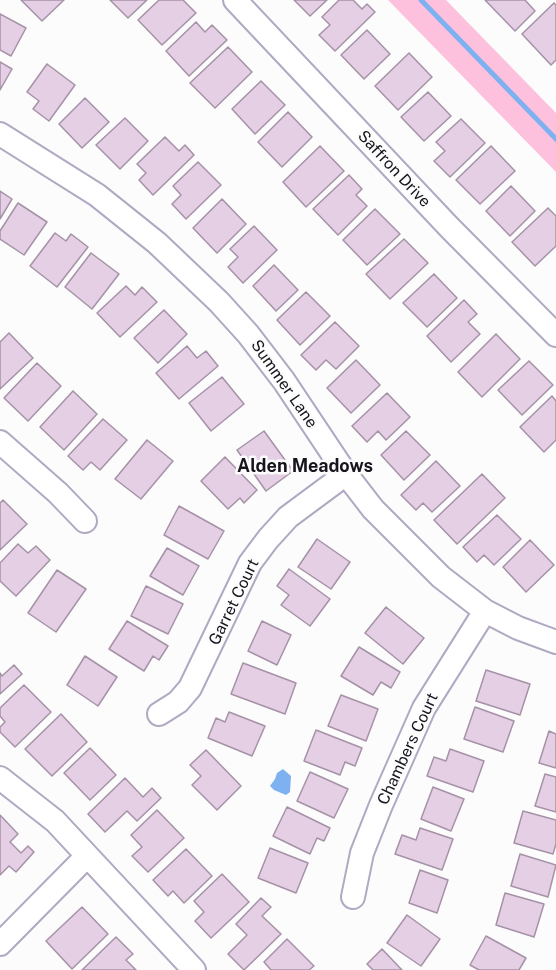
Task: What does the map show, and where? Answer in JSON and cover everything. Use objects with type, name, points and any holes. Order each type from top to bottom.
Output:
[{"type":"street","name":"Saffron Drive","points":[[234,0],[449,227],[556,335]]},
{"type":"street","name":"Summer Lane","points":[[0,134],[97,195],[157,243],[219,302],[248,333],[284,381],[346,474],[373,509],[441,577],[485,611],[518,628],[556,642]]},
{"type":"street","points":[[0,442],[58,493],[85,521]]},
{"type":"street","name":"Garret Court","points":[[159,714],[178,702],[190,688],[250,563],[268,539],[288,517],[346,474]]},
{"type":"street","name":"Chambers Court","points":[[353,897],[362,853],[424,708],[485,611]]},
{"type":"street","points":[[0,778],[55,821],[194,970]]},
{"type":"street","points":[[0,944],[87,856]]},
{"type":"shaded area","points":[[388,0],[446,0],[556,113],[556,172]]},
{"type":"water","points":[[283,769],[291,776],[290,792],[286,795],[270,786],[277,773]]},
{"type":"building","points":[[21,0],[64,0],[42,21]]},
{"type":"building","points":[[110,0],[147,0],[128,18]]},
{"type":"building","points":[[159,0],[183,0],[196,13],[162,45],[138,20]]},
{"type":"building","points":[[294,0],[327,0],[310,16]]},
{"type":"building","points":[[339,0],[353,0],[362,9],[367,4],[375,12],[335,51],[319,35],[330,25],[322,17]]},
{"type":"building","points":[[485,0],[525,0],[535,11],[515,31]]},
{"type":"building","points":[[554,3],[556,5],[556,60],[551,65],[522,34]]},
{"type":"building","points":[[0,14],[26,28],[11,56],[0,50]]},
{"type":"building","points":[[196,22],[205,32],[212,25],[227,40],[189,76],[166,51]]},
{"type":"building","points":[[367,30],[390,54],[364,79],[341,55]]},
{"type":"building","points":[[228,47],[252,72],[215,108],[190,83]]},
{"type":"building","points":[[409,53],[432,77],[398,110],[375,86]]},
{"type":"building","points":[[0,62],[12,69],[0,90]]},
{"type":"building","points":[[47,64],[75,85],[49,121],[33,109],[39,101],[27,92]]},
{"type":"building","points":[[261,81],[285,105],[255,134],[232,109]]},
{"type":"building","points":[[428,92],[451,116],[424,141],[401,117]]},
{"type":"building","points":[[85,98],[109,122],[82,148],[59,124]]},
{"type":"building","points":[[288,112],[312,137],[282,167],[258,142]]},
{"type":"building","points":[[125,118],[148,141],[120,169],[96,145]]},
{"type":"building","points":[[461,119],[485,143],[450,177],[434,161],[445,151],[436,142]]},
{"type":"building","points":[[165,137],[179,151],[185,145],[194,155],[153,195],[139,180],[146,173],[137,164]]},
{"type":"building","points":[[320,146],[344,171],[306,207],[283,182]]},
{"type":"building","points":[[491,146],[515,171],[480,204],[456,180]]},
{"type":"building","points":[[198,162],[221,185],[186,219],[172,204],[181,195],[173,186]]},
{"type":"building","points":[[349,175],[362,189],[356,195],[367,206],[338,235],[313,209]]},
{"type":"building","points":[[511,186],[535,211],[510,236],[486,211]]},
{"type":"building","points":[[0,191],[12,199],[0,219]]},
{"type":"building","points":[[222,199],[246,224],[217,253],[193,228]]},
{"type":"building","points":[[18,203],[47,222],[24,255],[0,239],[0,231]]},
{"type":"building","points":[[548,208],[556,216],[556,246],[535,266],[512,242]]},
{"type":"building","points":[[375,209],[400,234],[367,265],[343,240]]},
{"type":"building","points":[[254,226],[277,250],[243,283],[228,267],[238,257],[230,249]]},
{"type":"building","points":[[55,233],[66,241],[71,234],[88,247],[57,287],[30,266]]},
{"type":"building","points":[[404,239],[428,263],[390,299],[366,274]]},
{"type":"building","points":[[91,253],[119,274],[92,309],[65,287]]},
{"type":"building","points":[[274,265],[298,290],[276,311],[253,286]]},
{"type":"building","points":[[434,274],[457,298],[427,327],[403,303]]},
{"type":"building","points":[[126,286],[135,295],[142,287],[157,302],[120,337],[97,313]]},
{"type":"building","points":[[306,292],[330,316],[300,345],[277,320]]},
{"type":"building","points":[[464,300],[477,314],[468,322],[480,334],[451,362],[427,336]]},
{"type":"building","points":[[164,310],[187,334],[158,363],[134,338]]},
{"type":"building","points":[[335,322],[359,346],[336,369],[326,360],[316,370],[301,355]]},
{"type":"building","points":[[9,333],[33,358],[0,389],[0,342]]},
{"type":"building","points":[[496,334],[520,359],[482,397],[458,372]]},
{"type":"building","points":[[187,346],[197,358],[206,351],[218,366],[179,399],[156,373]]},
{"type":"building","points":[[356,360],[380,385],[351,413],[327,388]]},
{"type":"building","points":[[529,361],[553,385],[522,415],[498,390]]},
{"type":"building","points":[[37,363],[61,386],[28,421],[4,398]]},
{"type":"building","points":[[222,377],[244,404],[211,431],[189,403]]},
{"type":"building","points":[[73,391],[97,414],[64,450],[40,427]]},
{"type":"building","points":[[387,393],[410,417],[386,440],[378,431],[367,442],[352,426]]},
{"type":"building","points":[[552,396],[556,401],[556,440],[544,452],[520,427]]},
{"type":"building","points":[[103,419],[127,440],[100,470],[91,462],[83,470],[68,456]]},
{"type":"building","points":[[264,431],[293,471],[266,491],[237,450]]},
{"type":"building","points":[[406,431],[430,455],[404,480],[381,455]]},
{"type":"building","points":[[147,440],[173,461],[141,499],[115,479]]},
{"type":"building","points":[[225,457],[257,490],[244,503],[240,498],[228,509],[201,481]]},
{"type":"building","points":[[436,461],[460,486],[432,512],[423,503],[416,510],[401,495]]},
{"type":"building","points":[[482,474],[505,498],[457,544],[434,520]]},
{"type":"building","points":[[3,500],[27,524],[0,550],[0,503]]},
{"type":"building","points":[[179,506],[224,531],[208,559],[164,535]]},
{"type":"building","points":[[497,515],[521,539],[494,565],[484,555],[477,562],[463,547]]},
{"type":"building","points":[[317,539],[350,562],[331,589],[298,567]]},
{"type":"building","points":[[530,540],[554,565],[526,592],[503,567]]},
{"type":"building","points":[[18,544],[28,553],[36,546],[50,560],[16,596],[0,581],[0,563]]},
{"type":"building","points":[[167,548],[199,566],[183,595],[150,576]]},
{"type":"building","points":[[289,569],[330,599],[310,626],[281,605],[289,595],[277,586]]},
{"type":"building","points":[[57,570],[86,589],[56,632],[28,613]]},
{"type":"building","points":[[146,586],[183,604],[168,634],[131,616]]},
{"type":"building","points":[[386,607],[424,638],[403,664],[365,633]]},
{"type":"building","points":[[127,621],[168,646],[159,660],[153,656],[144,671],[109,649]]},
{"type":"building","points":[[262,621],[291,635],[277,665],[248,651]]},
{"type":"building","points":[[359,647],[400,672],[391,688],[381,682],[373,695],[341,676]]},
{"type":"building","points":[[85,656],[117,677],[98,706],[67,685]]},
{"type":"building","points":[[243,663],[296,683],[285,714],[231,694]]},
{"type":"building","points":[[14,665],[22,674],[0,694],[0,673],[2,676]]},
{"type":"building","points":[[486,670],[530,684],[520,715],[476,701]]},
{"type":"building","points":[[24,685],[51,712],[15,747],[0,732],[0,727],[5,722],[0,716],[0,708]]},
{"type":"building","points":[[341,695],[378,709],[366,741],[328,726]]},
{"type":"building","points":[[475,707],[514,721],[503,752],[464,739]]},
{"type":"building","points":[[229,712],[265,726],[252,756],[208,738],[216,718],[225,722]]},
{"type":"building","points":[[61,714],[87,742],[52,776],[25,749]]},
{"type":"building","points":[[316,730],[362,748],[355,766],[345,762],[340,775],[304,761]]},
{"type":"building","points":[[549,731],[556,734],[556,768],[539,763]]},
{"type":"building","points":[[90,748],[116,775],[90,800],[64,773]]},
{"type":"building","points":[[450,749],[484,761],[473,792],[427,776],[434,757],[446,761]]},
{"type":"building","points":[[206,750],[241,786],[217,810],[192,785],[201,776],[190,765]]},
{"type":"building","points":[[310,772],[348,789],[334,818],[297,801]]},
{"type":"building","points":[[545,774],[556,777],[556,812],[535,806]]},
{"type":"building","points":[[125,778],[143,797],[152,788],[161,798],[137,821],[127,811],[105,832],[88,814]]},
{"type":"building","points":[[433,787],[464,799],[451,831],[421,819]]},
{"type":"building","points":[[287,807],[330,828],[324,841],[317,838],[310,854],[273,836]]},
{"type":"building","points":[[157,810],[184,838],[148,872],[132,856],[142,847],[131,835]]},
{"type":"building","points":[[523,811],[556,820],[556,844],[553,854],[514,843]]},
{"type":"building","points":[[0,815],[18,834],[10,842],[21,853],[28,846],[34,852],[16,872],[9,866],[0,875]]},
{"type":"building","points":[[420,828],[453,839],[442,870],[395,854],[402,835],[416,840]]},
{"type":"building","points":[[270,848],[308,863],[296,893],[258,878]]},
{"type":"building","points":[[186,849],[212,876],[184,903],[173,891],[168,896],[153,880]]},
{"type":"building","points":[[520,854],[556,865],[548,897],[511,886]]},
{"type":"building","points":[[420,870],[448,880],[437,913],[409,903]]},
{"type":"building","points":[[222,874],[249,902],[211,938],[195,921],[204,912],[194,901]]},
{"type":"building","points":[[505,893],[544,904],[534,937],[496,925]]},
{"type":"building","points":[[261,898],[271,907],[262,916],[281,934],[244,970],[228,954],[247,935],[236,924]]},
{"type":"building","points":[[82,907],[108,934],[72,969],[46,941]]},
{"type":"building","points":[[407,915],[440,939],[421,966],[387,943]]},
{"type":"building","points":[[486,936],[526,958],[519,970],[479,970],[470,965]]},
{"type":"building","points":[[116,937],[133,954],[126,960],[136,970],[82,970]]},
{"type":"building","points":[[287,939],[314,966],[309,970],[271,970],[264,962]]},
{"type":"building","points":[[382,949],[402,970],[373,970],[367,964]]},
{"type":"waterway","points":[[421,0],[556,139]]},
{"type":"district","name":"Alden Meadows","points":[[305,466]]}]
